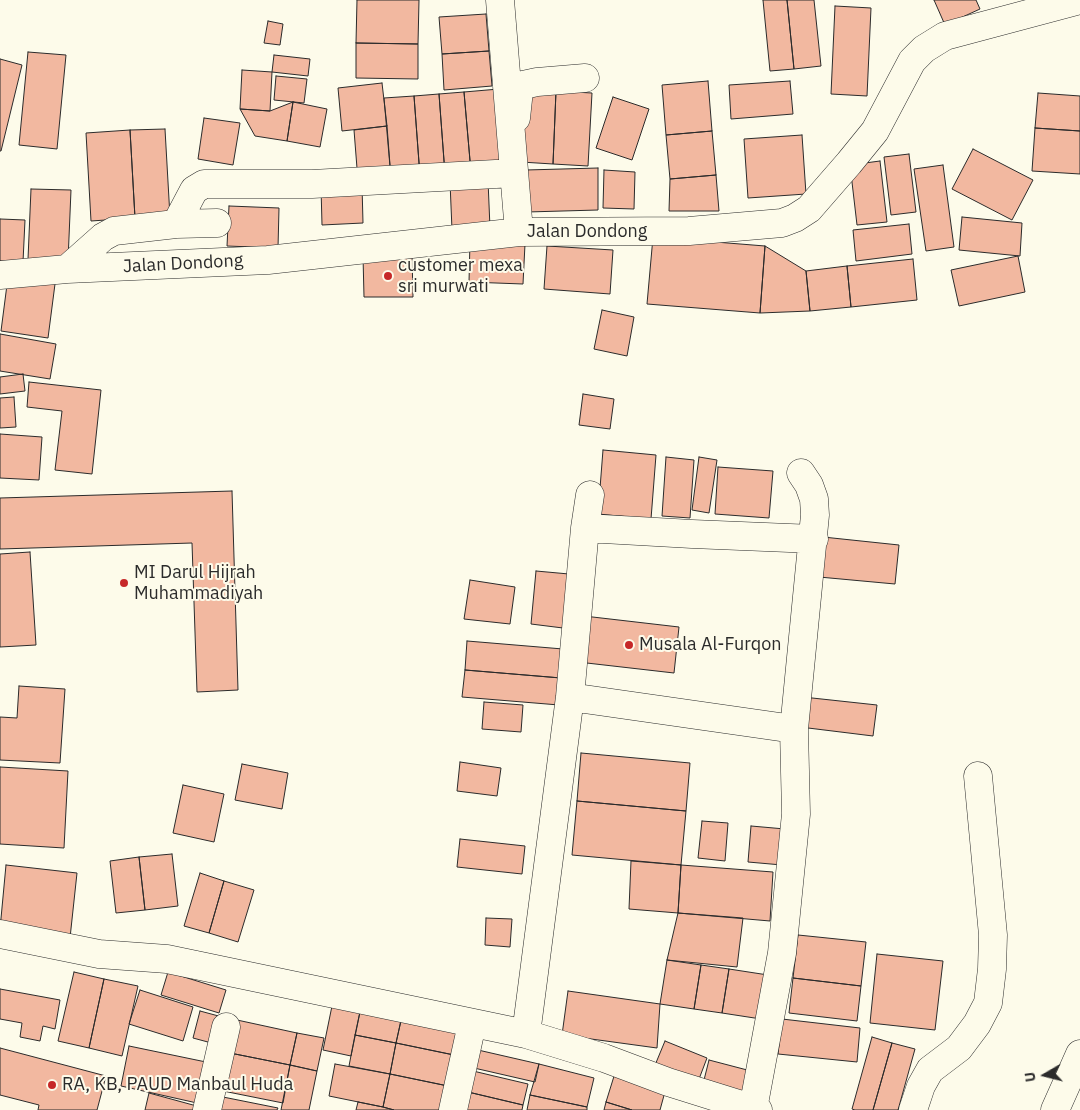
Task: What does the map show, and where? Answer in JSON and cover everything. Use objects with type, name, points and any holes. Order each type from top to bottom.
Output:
[{"type":"street","points":[[500,0],[519,232]]},
{"type":"street","name":"Jalan Dondong","points":[[0,276],[67,270],[268,260],[519,232],[689,231],[782,223],[795,218],[809,209],[875,131],[912,61],[924,49],[945,36],[1080,0]]},
{"type":"street","points":[[510,125],[516,117],[519,90],[523,85],[585,78]]},
{"type":"street","points":[[176,224],[194,190],[204,184],[312,184],[514,174]]},
{"type":"street","points":[[67,270],[103,237],[114,231],[176,224],[217,223]]},
{"type":"street","points":[[0,934],[99,954],[167,959],[526,1034],[604,1058],[668,1082],[756,1109],[782,953],[796,814],[794,729],[815,515],[814,499],[809,485],[801,472]]},
{"type":"street","points":[[526,1034],[570,697],[585,528],[590,496]]},
{"type":"street","points":[[585,528],[814,538]]},
{"type":"street","points":[[570,697],[794,729]]},
{"type":"street","points":[[912,1110],[921,1086],[930,1070],[959,1048],[977,1024],[988,1003],[993,935],[978,776]]},
{"type":"street","points":[[453,1110],[472,1024]]},
{"type":"street","points":[[207,1110],[226,1027]]},
{"type":"street","points":[[1055,1110],[1077,1070]]},
{"type":"building","points":[[357,0],[419,0],[418,44],[356,43]]},
{"type":"building","points":[[763,0],[787,0],[794,69],[770,71]]},
{"type":"building","points":[[787,0],[814,0],[821,66],[794,69]]},
{"type":"building","points":[[934,0],[976,0],[980,9],[945,25]]},
{"type":"building","points":[[835,6],[871,8],[867,96],[831,94]]},
{"type":"building","points":[[486,14],[489,51],[442,54],[439,17]]},
{"type":"building","points":[[268,21],[283,24],[280,45],[264,43]]},
{"type":"building","points":[[356,43],[418,44],[418,79],[356,78]]},
{"type":"building","points":[[489,51],[492,86],[444,90],[442,54]]},
{"type":"building","points":[[28,52],[66,55],[57,149],[19,145]]},
{"type":"building","points":[[274,55],[310,59],[308,76],[272,72]]},
{"type":"building","points":[[0,59],[22,65],[1,151],[0,151]]},
{"type":"building","points":[[242,70],[272,72],[270,111],[240,109]]},
{"type":"building","points":[[276,76],[307,79],[304,103],[274,100]]},
{"type":"building","points":[[708,81],[712,131],[666,135],[662,85]]},
{"type":"building","points":[[790,81],[793,114],[731,119],[729,85]]},
{"type":"building","points":[[382,83],[387,126],[342,131],[338,88]]},
{"type":"building","points":[[499,89],[505,170],[471,172],[464,92]]},
{"type":"building","points":[[525,90],[556,91],[553,164],[521,162]]},
{"type":"building","points":[[556,91],[592,93],[588,166],[553,164]]},
{"type":"building","points":[[464,92],[471,172],[445,174],[439,94]]},
{"type":"building","points":[[1038,93],[1080,96],[1080,131],[1035,128]]},
{"type":"building","points":[[439,94],[445,174],[420,176],[414,96]]},
{"type":"building","points":[[414,96],[420,176],[391,178],[384,98]]},
{"type":"building","points":[[613,97],[649,109],[632,160],[596,148]]},
{"type":"building","points":[[293,102],[327,109],[320,147],[287,141]]},
{"type":"building","points":[[293,102],[287,141],[255,136],[240,109],[270,111]]},
{"type":"building","points":[[204,118],[240,123],[233,165],[198,159]]},
{"type":"building","points":[[387,126],[391,178],[358,181],[354,130]]},
{"type":"building","points":[[1035,128],[1080,131],[1080,174],[1032,171]]},
{"type":"building","points":[[165,129],[170,217],[135,218],[130,130]]},
{"type":"building","points":[[130,130],[135,218],[91,221],[86,133]]},
{"type":"building","points":[[712,131],[716,175],[670,179],[666,135]]},
{"type":"building","points":[[802,135],[806,194],[748,198],[744,139]]},
{"type":"building","points":[[973,149],[1033,180],[1012,220],[952,189]]},
{"type":"building","points":[[909,154],[916,212],[891,215],[884,157]]},
{"type":"building","points":[[880,161],[887,222],[857,225],[850,165]]},
{"type":"building","points":[[943,165],[954,247],[926,251],[914,169]]},
{"type":"building","points":[[598,168],[598,210],[527,212],[526,170]]},
{"type":"building","points":[[604,170],[635,172],[634,209],[603,208]]},
{"type":"building","points":[[716,175],[719,211],[669,211],[670,179]]},
{"type":"building","points":[[488,180],[490,228],[452,230],[450,182]]},
{"type":"building","points":[[362,185],[363,223],[322,225],[321,187]]},
{"type":"building","points":[[31,189],[71,190],[68,261],[28,259]]},
{"type":"building","points":[[229,206],[279,208],[278,248],[227,246]]},
{"type":"building","points":[[962,217],[1022,223],[1020,256],[959,250]]},
{"type":"building","points":[[0,219],[25,220],[23,262],[0,261]]},
{"type":"building","points":[[909,224],[912,254],[856,261],[853,230]]},
{"type":"building","points":[[653,237],[765,246],[760,313],[647,304]]},
{"type":"building","points":[[470,241],[525,244],[523,284],[469,282]]},
{"type":"building","points":[[547,246],[613,250],[610,294],[544,289]]},
{"type":"building","points":[[765,246],[806,271],[810,311],[760,313]]},
{"type":"building","name":"customer mexa sri murwati","points":[[412,255],[413,297],[364,297],[363,256]]},
{"type":"building","points":[[1018,256],[1025,292],[959,306],[951,270]]},
{"type":"building","points":[[913,259],[917,300],[851,307],[847,266]]},
{"type":"building","points":[[847,266],[851,307],[810,311],[806,271]]},
{"type":"building","points":[[8,277],[55,284],[48,338],[1,331]]},
{"type":"building","points":[[602,310],[634,317],[627,356],[594,349]]},
{"type":"building","points":[[0,334],[56,344],[50,379],[0,371]]},
{"type":"building","points":[[23,374],[25,391],[0,394],[0,377]]},
{"type":"building","points":[[29,382],[101,390],[92,474],[55,470],[62,411],[27,407]]},
{"type":"building","points":[[583,394],[614,399],[610,429],[579,425]]},
{"type":"building","points":[[14,397],[16,427],[0,428],[0,398]]},
{"type":"building","points":[[0,434],[42,437],[39,480],[0,478]]},
{"type":"building","points":[[603,450],[656,455],[651,519],[598,514]]},
{"type":"building","points":[[666,457],[694,460],[690,518],[662,516]]},
{"type":"building","points":[[699,457],[717,460],[709,513],[692,510]]},
{"type":"building","points":[[718,467],[773,471],[769,518],[715,514]]},
{"type":"building","points":[[232,491],[238,690],[197,692],[192,543],[0,549],[0,498]]},
{"type":"building","points":[[823,537],[899,545],[895,584],[819,577]]},
{"type":"building","points":[[30,552],[36,645],[0,647],[0,554]]},
{"type":"building","points":[[536,571],[569,574],[563,628],[531,624]]},
{"type":"building","points":[[470,580],[515,587],[510,624],[464,619]]},
{"type":"building","name":"Musala Al-Furqon","points":[[584,616],[679,627],[674,673],[578,662]]},
{"type":"building","points":[[467,641],[563,649],[561,678],[465,670]]},
{"type":"building","points":[[465,670],[561,678],[559,705],[462,697]]},
{"type":"building","points":[[19,686],[65,689],[60,763],[0,760],[0,717],[17,718]]},
{"type":"building","points":[[803,697],[877,705],[873,736],[800,727]]},
{"type":"building","points":[[484,702],[523,705],[521,732],[482,729]]},
{"type":"building","points":[[581,753],[690,763],[686,811],[577,801]]},
{"type":"building","points":[[460,762],[501,768],[497,796],[457,791]]},
{"type":"building","points":[[242,764],[288,773],[282,809],[235,800]]},
{"type":"building","points":[[0,767],[68,771],[64,848],[0,844]]},
{"type":"building","points":[[183,785],[224,794],[214,842],[173,833]]},
{"type":"building","points":[[577,801],[686,811],[681,865],[572,855]]},
{"type":"building","points":[[702,821],[728,823],[725,861],[698,858]]},
{"type":"building","points":[[751,826],[785,829],[782,865],[748,862]]},
{"type":"building","points":[[460,839],[525,846],[522,874],[457,867]]},
{"type":"building","points":[[172,854],[178,906],[145,910],[139,857]]},
{"type":"building","points":[[139,857],[145,910],[116,913],[110,861]]},
{"type":"building","points":[[631,861],[681,865],[678,913],[629,909]]},
{"type":"building","points":[[6,865],[77,873],[70,938],[0,929]]},
{"type":"building","points":[[681,865],[773,872],[770,921],[678,913]]},
{"type":"building","points":[[200,873],[224,881],[209,933],[184,926]]},
{"type":"building","points":[[224,881],[254,890],[238,942],[209,933]]},
{"type":"building","points":[[678,913],[743,918],[737,967],[667,960]]},
{"type":"building","points":[[486,918],[512,919],[510,947],[485,945]]},
{"type":"building","points":[[798,935],[866,942],[861,986],[793,978]]},
{"type":"building","points":[[877,954],[943,961],[935,1030],[870,1023]]},
{"type":"building","points":[[667,960],[701,965],[694,1009],[660,1004]]},
{"type":"building","points":[[701,965],[729,969],[722,1013],[694,1009]]},
{"type":"building","points":[[729,969],[768,975],[761,1019],[722,1013]]},
{"type":"building","points":[[74,972],[104,979],[89,1048],[58,1041]]},
{"type":"building","points":[[168,972],[226,990],[219,1013],[161,995]]},
{"type":"building","points":[[793,978],[861,986],[857,1021],[789,1013]]},
{"type":"building","points":[[104,979],[138,986],[122,1056],[89,1048]]},
{"type":"building","points":[[0,989],[60,1000],[55,1029],[43,1026],[40,1041],[20,1037],[22,1023],[0,1019]]},
{"type":"building","points":[[140,990],[193,1007],[183,1041],[129,1024]]},
{"type":"building","points":[[568,991],[660,1004],[657,1048],[562,1035]]},
{"type":"building","points":[[333,1001],[361,1007],[351,1056],[323,1050]]},
{"type":"building","points":[[361,1007],[402,1016],[396,1043],[355,1035]]},
{"type":"building","points":[[200,1011],[226,1018],[219,1045],[193,1038]]},
{"type":"building","points":[[402,1016],[459,1028],[454,1055],[396,1043]]},
{"type":"building","points":[[782,1019],[860,1028],[857,1062],[778,1054]]},
{"type":"building","points":[[237,1020],[297,1033],[290,1065],[230,1053]]},
{"type":"building","points":[[297,1033],[324,1038],[317,1071],[290,1065]]},
{"type":"building","points":[[355,1035],[396,1043],[390,1074],[349,1066]]},
{"type":"building","points":[[872,1037],[892,1043],[873,1110],[855,1110],[852,1109]]},
{"type":"building","points":[[665,1041],[707,1058],[696,1087],[653,1070]]},
{"type":"building","points":[[396,1043],[454,1055],[448,1086],[390,1074]]},
{"type":"building","points":[[892,1043],[915,1049],[898,1110],[873,1110]]},
{"type":"building","points":[[129,1046],[206,1062],[197,1103],[121,1086]]},
{"type":"building","name":"RA, KB, PAUD Manbaul Huda","points":[[0,1048],[106,1076],[97,1110],[38,1110],[39,1105],[0,1095]]},
{"type":"building","points":[[478,1050],[539,1064],[535,1082],[474,1068]]},
{"type":"building","points":[[230,1053],[290,1065],[283,1103],[223,1091]]},
{"type":"building","points":[[709,1060],[751,1071],[743,1100],[702,1088]]},
{"type":"building","points":[[335,1064],[390,1074],[383,1107],[329,1096]]},
{"type":"building","points":[[539,1064],[594,1078],[587,1107],[530,1095]]},
{"type":"building","points":[[290,1065],[317,1071],[309,1110],[281,1110]]},
{"type":"building","points":[[473,1071],[528,1084],[523,1105],[468,1092]]},
{"type":"building","points":[[615,1073],[666,1088],[660,1110],[632,1110],[606,1102]]},
{"type":"building","points":[[390,1074],[448,1086],[443,1110],[394,1110],[383,1107]]},
{"type":"building","points":[[468,1092],[523,1105],[522,1110],[464,1110]]},
{"type":"building","points":[[149,1093],[204,1108],[203,1110],[145,1110]]},
{"type":"building","points":[[530,1095],[587,1107],[587,1110],[527,1110]]},
{"type":"building","points":[[223,1097],[278,1108],[277,1110],[221,1110]]},
{"type":"building","points":[[358,1102],[383,1107],[394,1110],[356,1110]]},
{"type":"building","points":[[606,1102],[632,1110],[604,1110]]},
{"type":"place","name":"customer mexa sri murwati","points":[[388,276]]},
{"type":"place","name":"MI Darul Hijrah Muhammadiyah","points":[[124,583]]},
{"type":"place","name":"Musala Al-Furqon","points":[[629,645]]},
{"type":"place","name":"RA, KB, PAUD Manbaul Huda","points":[[52,1085]]}]
